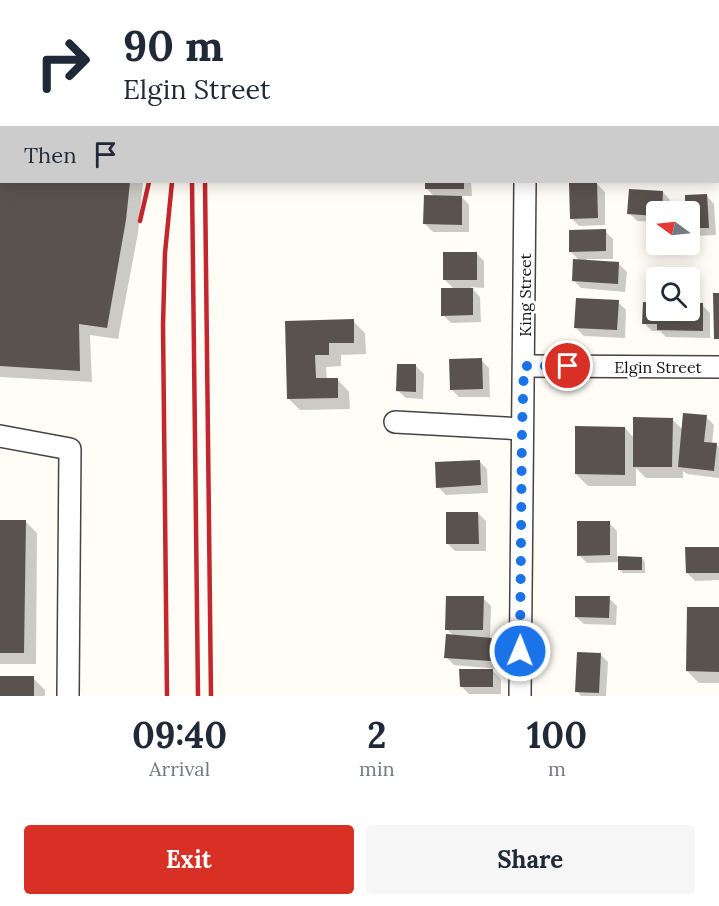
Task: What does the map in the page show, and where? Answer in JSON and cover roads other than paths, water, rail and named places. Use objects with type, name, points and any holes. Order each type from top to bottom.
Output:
[{"type":"street","name":"King Street","points":[[520,696],[525,183]]},
{"type":"street","name":"Elgin Street","points":[[524,366],[719,367]]},
{"type":"street","points":[[395,422],[522,429]]},
{"type":"street","points":[[0,436],[70,449],[68,696]]},
{"type":"railway","points":[[140,221],[149,183]]},
{"type":"railway","points":[[167,696],[163,325],[165,253],[172,183]]},
{"type":"railway","points":[[192,183],[198,696]]},
{"type":"railway","points":[[205,183],[211,696]]}]
